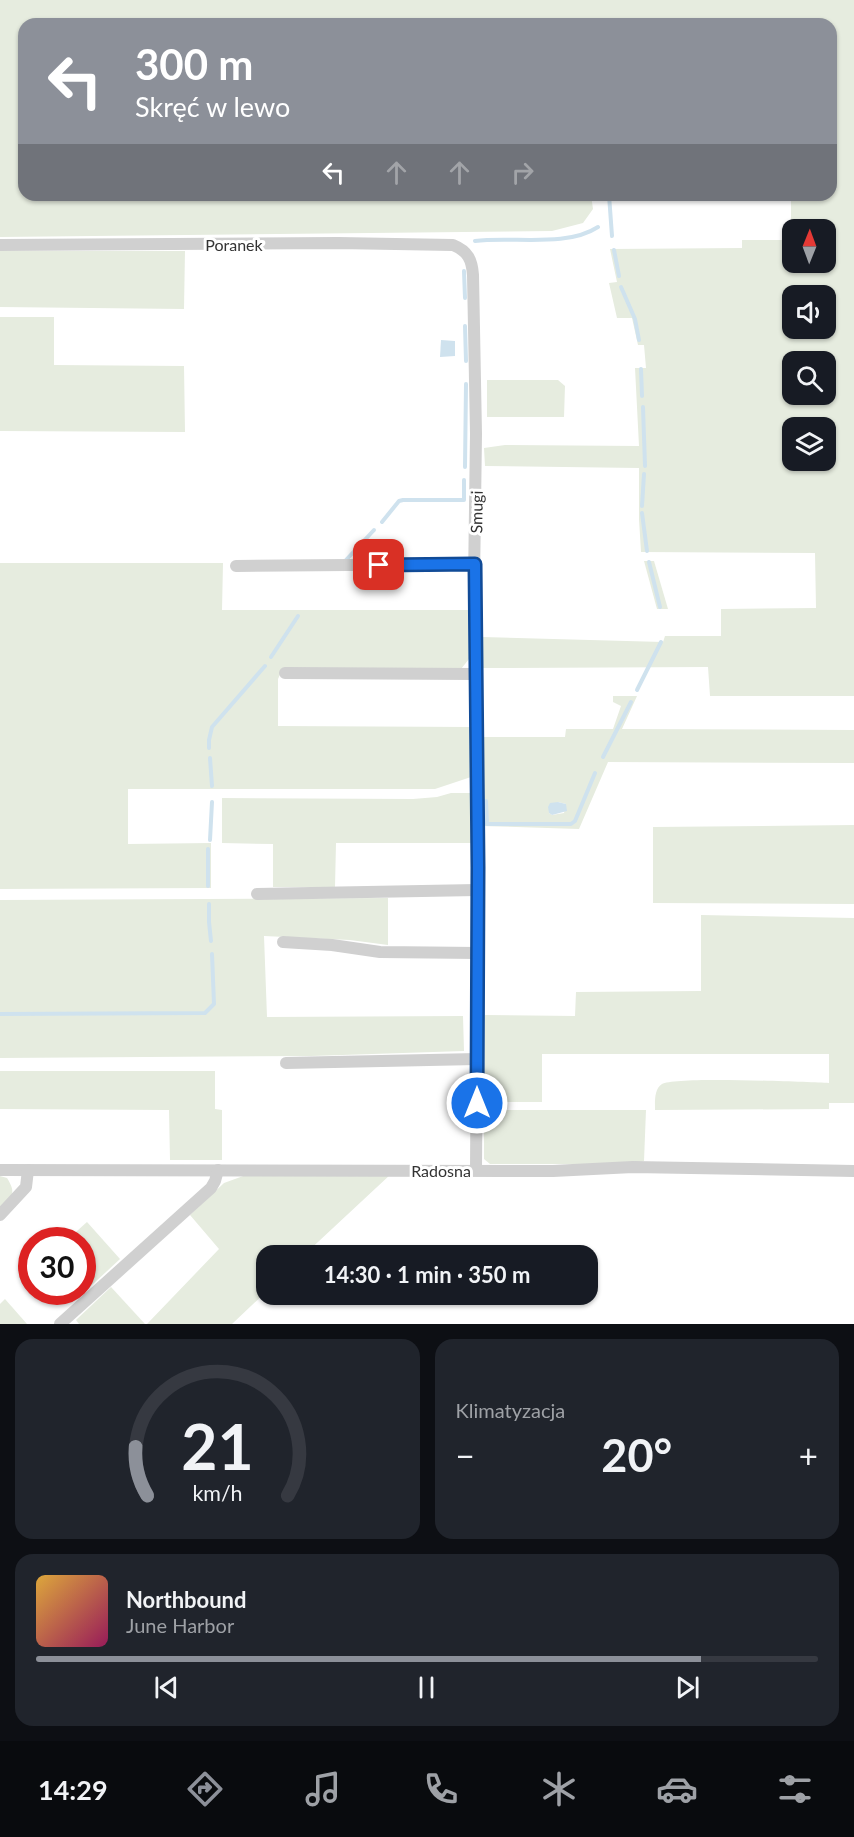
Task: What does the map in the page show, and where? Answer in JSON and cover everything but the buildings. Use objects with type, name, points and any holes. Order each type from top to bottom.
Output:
[{"type":"street","name":"Poranek","points":[[0,245],[453,245],[466,252]]},
{"type":"street","name":"Smugi","points":[[466,252],[472,265],[473,275],[476,434],[476,1170]]},
{"type":"street","points":[[236,566],[475,564]]},
{"type":"street","points":[[285,673],[475,674]]},
{"type":"street","points":[[257,894],[477,890]]},
{"type":"street","points":[[283,942],[332,945],[380,952],[477,953]]},
{"type":"street","points":[[286,1064],[477,1059]]},
{"type":"street","name":"Radosna","points":[[0,1170],[553,1171],[633,1167],[854,1171]]},
{"type":"street","points":[[0,1215],[26,1187],[28,1170]]},
{"type":"street","points":[[60,1324],[211,1188],[218,1170]]},
{"type":"shaded area","points":[[0,0],[854,0],[854,696],[710,696],[708,667],[482,668],[482,637],[663,642],[665,636],[721,636],[721,609],[816,608],[815,553],[641,552],[639,468],[485,466],[484,448],[505,445],[639,446],[635,368],[646,368],[644,345],[638,345],[632,318],[617,318],[609,283],[617,282],[610,249],[742,248],[742,240],[782,240],[782,273],[836,273],[836,219],[791,219],[791,201],[837,201],[837,18],[18,18],[18,201],[592,201],[593,209],[583,223],[552,231],[0,237]]},
{"type":"shaded area","points":[[0,251],[185,251],[184,309],[0,307]]},
{"type":"shaded area","points":[[0,317],[54,317],[54,365],[184,366],[185,432],[0,431]]},
{"type":"shaded area","points":[[487,380],[558,380],[565,386],[564,417],[487,417]]},
{"type":"shaded area","points":[[644,561],[654,561],[668,609],[657,609]]},
{"type":"shaded area","points":[[0,563],[223,563],[222,610],[468,610],[469,659],[461,669],[282,670],[278,679],[278,726],[471,727],[471,777],[435,789],[128,789],[128,844],[211,843],[211,888],[0,889]]},
{"type":"shaded area","points":[[613,696],[637,696],[622,729],[854,730],[854,763],[608,762],[579,829],[482,826],[482,737],[565,737],[566,729],[613,729],[621,706],[613,702]],"holes":[[[558,802],[566,804],[564,813],[552,815],[549,813]]]},
{"type":"shaded area","points":[[451,793],[470,793],[471,843],[336,843],[335,887],[273,887],[273,844],[222,843],[222,798],[413,799]]},
{"type":"shaded area","points":[[854,825],[854,904],[653,903],[653,827]]},
{"type":"shaded area","points":[[388,898],[388,945],[350,940],[264,936],[267,1017],[463,1016],[464,1051],[311,1056],[0,1058],[0,900]]},
{"type":"shaded area","points":[[701,915],[854,918],[854,1103],[829,1103],[829,1109],[655,1110],[659,1086],[672,1082],[741,1080],[829,1083],[829,1054],[542,1054],[542,1102],[484,1102],[485,1015],[575,1016],[576,992],[701,991]]},
{"type":"shaded area","points":[[0,1071],[215,1071],[215,1109],[222,1110],[222,1160],[170,1160],[169,1110],[0,1109]]},
{"type":"shaded area","points":[[484,1110],[646,1110],[644,1161],[629,1164],[490,1164],[484,1159]]},
{"type":"shaded area","points":[[391,1174],[315,1245],[256,1245],[256,1301],[232,1324],[147,1324],[219,1249],[190,1215],[224,1183],[246,1175]]},
{"type":"shaded area","points":[[0,1176],[7,1178],[12,1194],[0,1207]]},
{"type":"shaded area","points":[[87,1222],[91,1227],[81,1227]]},
{"type":"shaded area","points":[[96,1232],[120,1259],[96,1281]]},
{"type":"shaded area","points":[[111,1287],[145,1324],[79,1324],[76,1320],[92,1305],[96,1305],[96,1301]]},
{"type":"shaded area","points":[[5,1299],[27,1324],[0,1324],[0,1304]]},
{"type":"water","points":[[441,340],[455,341],[455,356],[440,357]]},
{"type":"water","points":[[550,803],[566,804],[567,811],[552,815],[548,807]]},
{"type":"waterway","points":[[609,201],[612,236]]},
{"type":"waterway","points":[[475,241],[555,239],[585,233],[598,227]]},
{"type":"waterway","points":[[614,250],[619,276]]},
{"type":"waterway","points":[[464,271],[465,298]]},
{"type":"waterway","points":[[621,287],[635,319],[639,340]]},
{"type":"waterway","points":[[465,326],[466,361]]},
{"type":"waterway","points":[[641,369],[642,396]]},
{"type":"waterway","points":[[465,467],[466,384]]},
{"type":"waterway","points":[[643,407],[645,466]]},
{"type":"waterway","points":[[642,506],[644,474]]},
{"type":"waterway","points":[[382,522],[399,501],[464,500],[464,480]]},
{"type":"waterway","points":[[642,513],[647,551]]},
{"type":"waterway","points":[[346,560],[374,530]]},
{"type":"waterway","points":[[649,562],[660,607]]},
{"type":"waterway","points":[[271,657],[298,616]]},
{"type":"waterway","points":[[637,690],[661,642]]},
{"type":"waterway","points":[[209,748],[212,727],[265,666]]},
{"type":"waterway","points":[[603,757],[631,702]]},
{"type":"waterway","points":[[210,758],[212,786]]},
{"type":"waterway","points":[[486,801],[487,824],[571,824],[575,821],[595,773]]},
{"type":"waterway","points":[[210,840],[212,802]]},
{"type":"waterway","points":[[208,849],[208,886]]},
{"type":"waterway","points":[[209,904],[211,941]]},
{"type":"waterway","points":[[0,1014],[205,1013],[214,1004],[212,954]]},
{"type":"route","points":[[379,565],[475,564],[478,867],[477,1103]]}]
